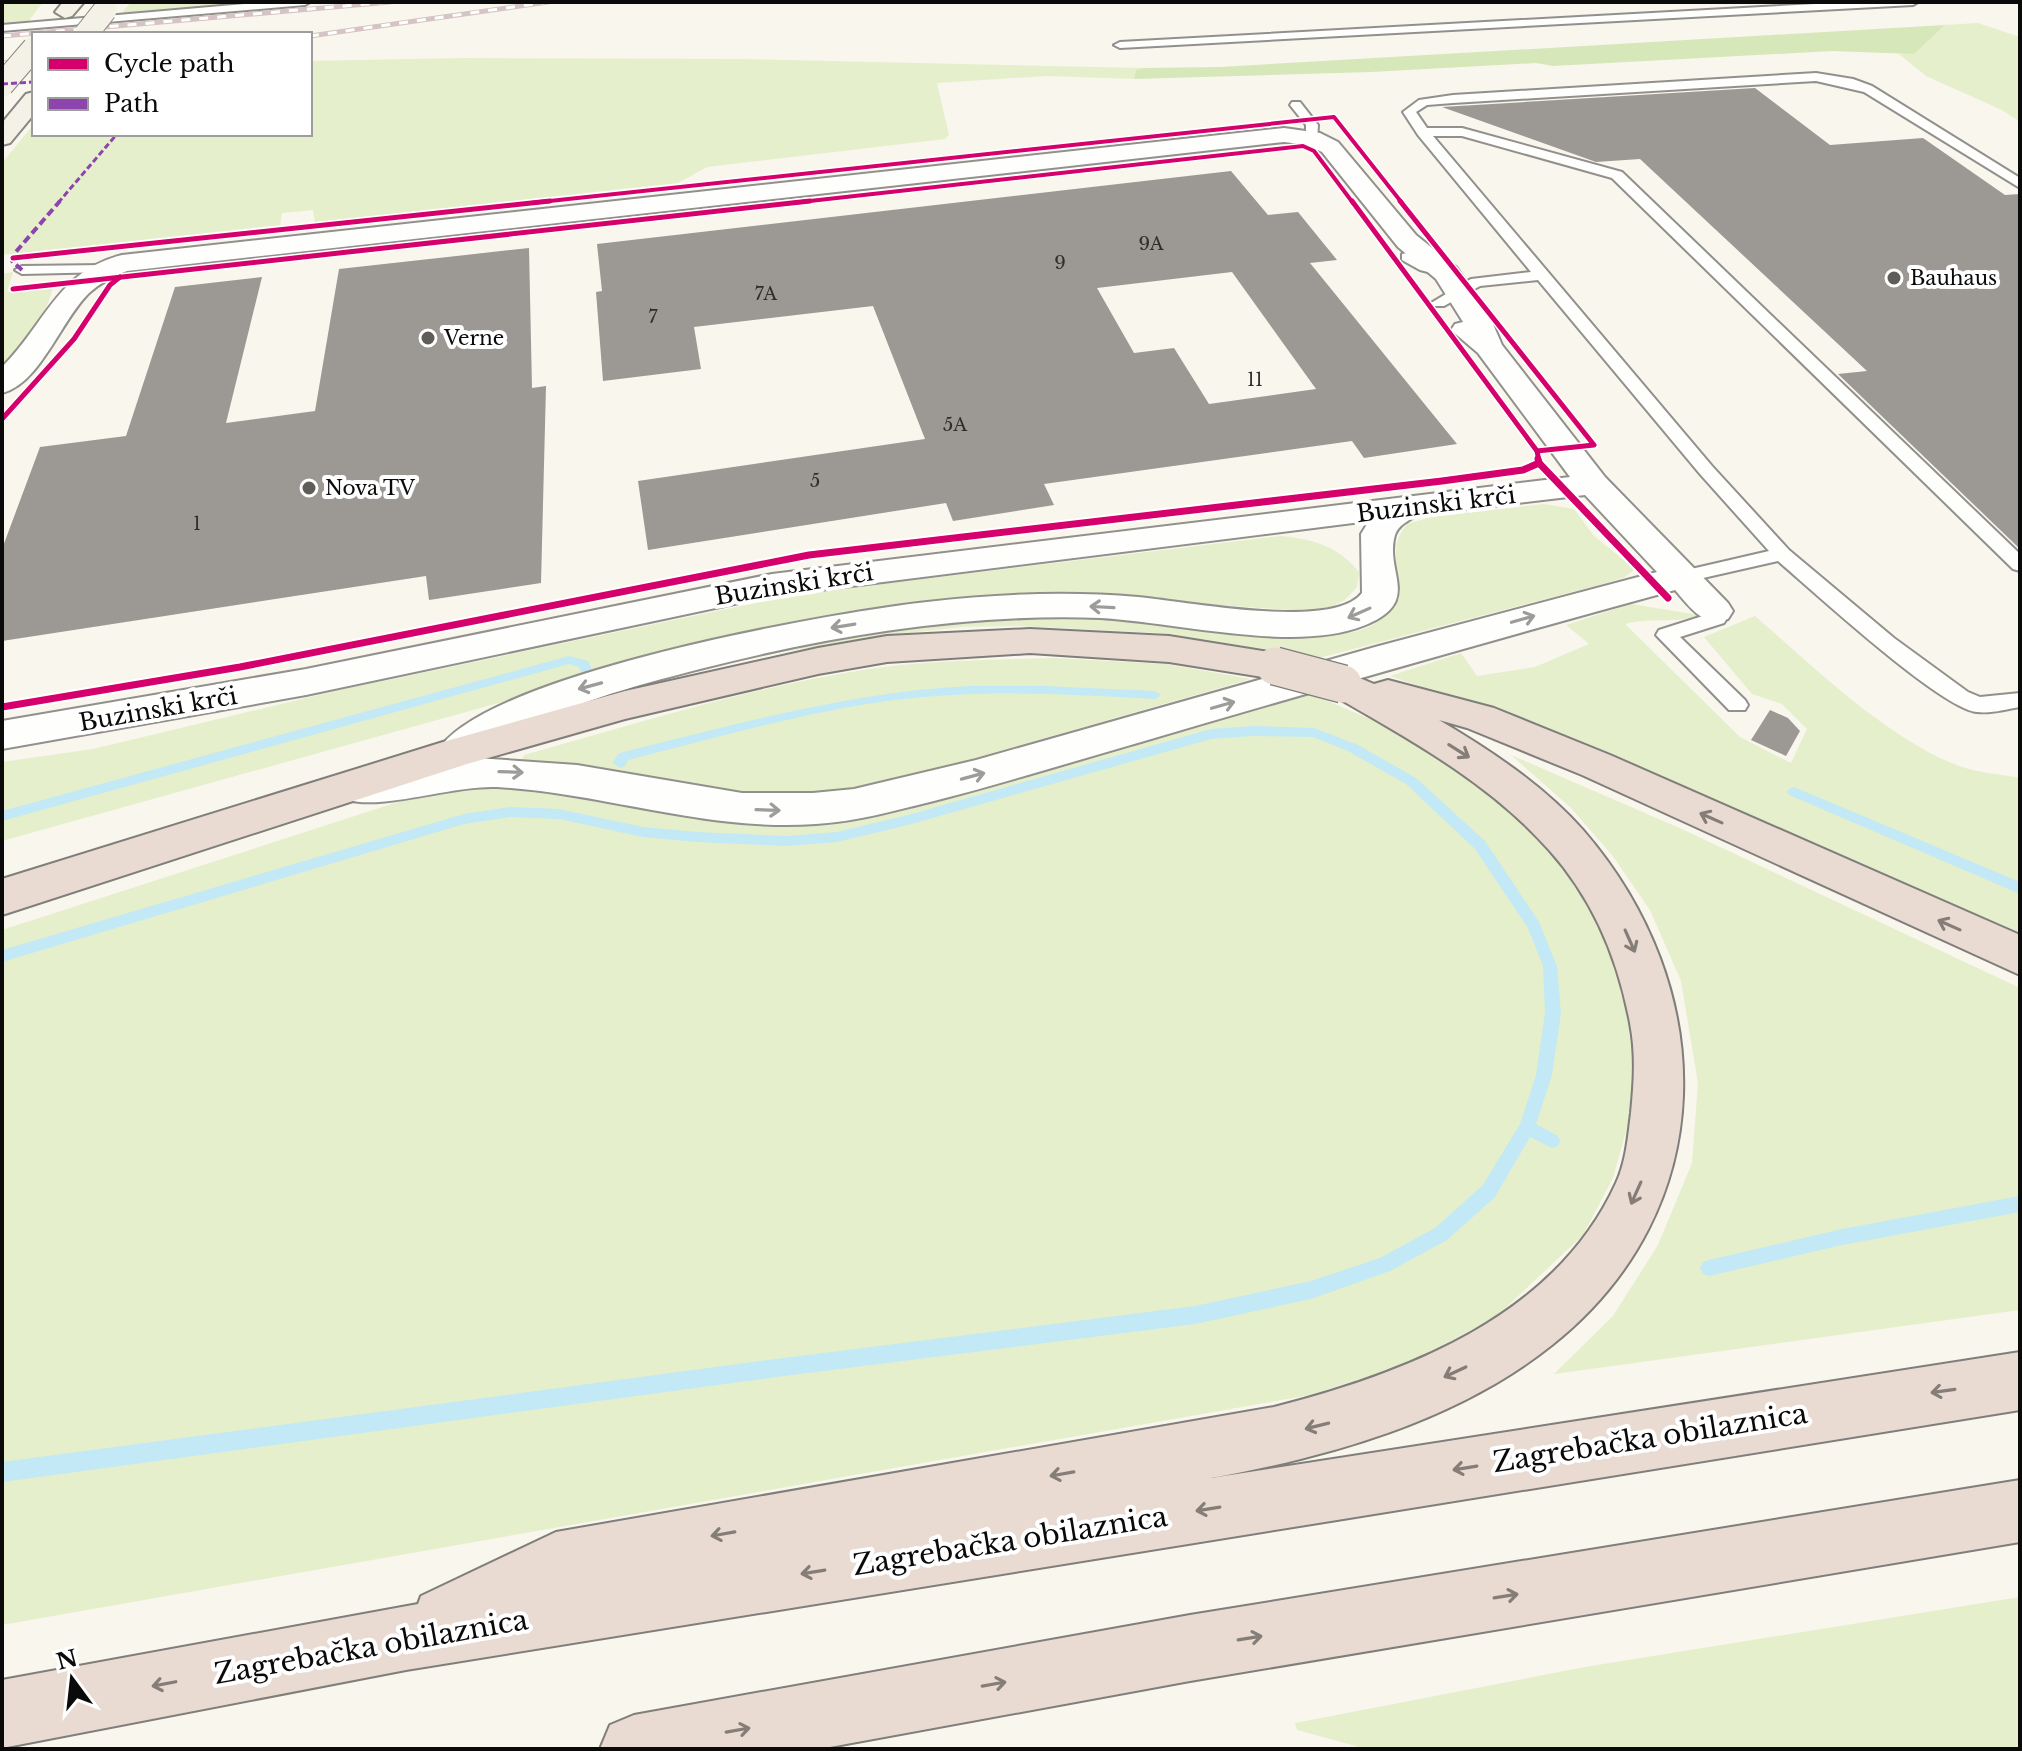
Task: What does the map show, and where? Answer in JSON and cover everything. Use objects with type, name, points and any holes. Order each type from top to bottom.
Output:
[{"type":"highway","points":[[8,893],[457,752],[745,675],[887,649],[1060,642],[1169,649],[1275,666],[1426,701],[1480,718],[1596,765],[2020,956]]},
{"type":"highway","points":[[406,1638],[556,1563],[1274,1437],[1330,1423],[1392,1402],[1469,1365],[1531,1328],[1574,1290],[1604,1253],[1639,1192],[1654,1138],[1661,1066],[1654,1014],[1639,961],[1618,914],[1592,873],[1538,811],[1465,753],[1343,684]]},
{"type":"highway","name":"Zagrebačka obilaznica","points":[[2,1714],[406,1638],[2020,1381]]},
{"type":"highway","points":[[634,1749],[1190,1648],[2020,1511]]},
{"type":"main road","points":[[88,32],[108,6]]},
{"type":"main road","points":[[48,32],[70,7]]},
{"type":"main road","points":[[2,85],[32,50]]},
{"type":"main road","points":[[2,138],[32,101]]},
{"type":"street","points":[[2,384],[31,354],[83,281],[104,269],[143,259],[1270,135],[1312,138],[1330,147],[1407,249],[1448,288],[1464,329],[1488,347],[1593,484],[1715,611]]},
{"type":"street","name":"Buzinski krči","points":[[2,735],[292,685],[772,585],[1593,484]]},
{"type":"street","points":[[457,752],[520,712],[570,691],[716,652],[825,629],[980,610],[1083,606],[1279,624],[1347,618],[1370,610],[1378,600],[1383,589],[1375,547],[1378,530],[1385,520],[1407,507]]},
{"type":"street","points":[[1277,524],[1339,539],[1378,563]]},
{"type":"street","points":[[323,795],[442,776],[494,772],[577,780],[742,809],[813,809],[854,805],[976,775],[1375,660],[1681,577]]},
{"type":"lane","points":[[2,28],[305,2]]},
{"type":"lane","points":[[1120,45],[1913,2]]},
{"type":"lane","points":[[2020,184],[1868,89],[1853,83],[1816,77],[1427,101],[1409,112],[1706,470],[1782,554],[1887,643],[1960,697],[1978,705],[2020,700]]},
{"type":"lane","points":[[1296,105],[1312,125],[1312,138]]},
{"type":"lane","points":[[1423,132],[1462,132],[1617,175],[2020,565]]},
{"type":"lane","points":[[22,270],[104,269]]},
{"type":"lane","points":[[1448,288],[1486,279],[1542,275]]},
{"type":"lane","points":[[1681,577],[1782,554]]},
{"type":"lane","points":[[1715,611],[1717,618],[1702,626],[1666,635],[1737,705]]},
{"type":"green space","points":[[2,2],[43,2],[27,23],[5,25],[2,25]]},
{"type":"green space","points":[[131,2],[260,2],[121,14]]},
{"type":"green space","points":[[1978,23],[2020,37],[2020,122],[2002,110],[1926,76],[1899,54],[1914,54],[1945,25]]},
{"type":"green space","points":[[1945,25],[1914,54],[1832,51],[1553,66],[1536,63],[1371,72],[1134,79],[1136,70],[1143,68],[1220,67]]},
{"type":"green space","points":[[739,59],[1143,68],[1136,70],[1134,79],[1047,76],[937,83],[949,135],[945,139],[707,167],[678,183],[315,222],[313,210],[282,213],[280,225],[2,255],[2,163],[32,126],[32,136],[312,136],[312,61]]},
{"type":"green space","points":[[13,272],[7,292],[53,287],[33,330],[2,366],[2,274]]},
{"type":"green space","points":[[1544,504],[1574,509],[1594,536],[1635,569],[1625,577],[1603,584],[1315,659],[1159,633],[1017,626],[963,627],[755,654],[923,626],[1007,618],[1092,617],[1313,636],[1358,631],[1374,624],[1389,611],[1396,599],[1399,587],[1396,550],[1407,524],[1431,517]]},
{"type":"green space","points":[[1280,536],[1303,539],[1333,550],[1359,572],[1357,587],[1345,600],[1330,607],[1305,611],[1117,598],[1036,597],[581,680],[2,841],[2,762],[93,749],[340,690],[799,594]]},
{"type":"green space","points":[[1631,604],[1699,615],[1625,624],[1740,737],[1791,763],[1807,729],[1782,704],[1752,694],[1704,637],[1755,616],[1852,700],[1905,738],[1959,766],[2020,778],[2020,941],[1487,710],[1390,676],[1461,653],[1477,676],[1535,667],[1589,644],[1566,625]]},
{"type":"green space","points":[[1053,658],[1166,664],[1251,679],[916,775],[833,795],[744,797],[568,764],[522,760],[524,755],[650,719],[820,678],[910,664]]},
{"type":"green space","points":[[1311,694],[1434,746],[1510,802],[1596,903],[1632,1007],[1635,1062],[1630,1117],[1613,1178],[1583,1235],[1498,1315],[1412,1362],[1310,1395],[2,1625],[2,930],[401,801],[470,787],[536,787],[702,819],[768,827],[847,822],[905,809]]},
{"type":"green space","points":[[1511,755],[1684,830],[2020,988],[2020,1310],[1554,1374],[1613,1316],[1658,1245],[1692,1163],[1698,1083],[1681,981],[1650,910],[1612,855],[1571,808]]},
{"type":"green space","points":[[2020,1597],[2020,1749],[1367,1749],[1297,1730],[1295,1723],[1585,1667]]},
{"type":"building","name":"Bauhaus","points":[[1755,88],[1830,145],[1923,138],[2005,195],[2020,194],[2020,549],[1838,374],[1867,371],[1640,159],[1596,162],[1442,107]]},
{"type":"building","points":[[1231,171],[1268,215],[1298,212],[1337,260],[1310,263],[1457,444],[1364,458],[1352,441],[1044,484],[1054,505],[953,521],[946,503],[648,550],[638,481],[925,439],[873,306],[694,327],[701,369],[603,381],[596,292],[602,291],[597,244]],"holes":[[[1232,272],[1316,389],[1209,404],[1174,348],[1134,353],[1097,288]]]},
{"type":"building","points":[[529,248],[532,388],[546,386],[541,583],[429,600],[426,576],[2,641],[2,549],[40,447],[126,436],[175,287],[262,277],[226,423],[315,411],[339,269]]},
{"type":"building","points":[[1770,710],[1788,718],[1800,731],[1786,756],[1751,740]]},
{"type":"waterway","points":[[2,816],[569,660],[584,664],[587,672]]},
{"type":"waterway","points":[[620,763],[623,757],[770,719],[896,696],[1007,689],[1155,695]]},
{"type":"waterway","points":[[2,956],[464,819],[510,812],[559,814],[643,832],[697,837],[786,841],[837,837],[908,820],[1211,734],[1253,731],[1314,733],[1353,748],[1411,781],[1480,845],[1534,926],[1550,966],[1553,1013],[1544,1075],[1527,1127]]},
{"type":"waterway","points":[[1794,792],[2020,888]]},
{"type":"waterway","points":[[2,1472],[1195,1315],[1311,1290],[1384,1265],[1441,1234],[1489,1191],[1527,1127]]},
{"type":"waterway","points":[[1527,1127],[1552,1141]]},
{"type":"waterway","points":[[1709,1268],[1842,1237],[2020,1204]]},
{"type":"railway","points":[[48,32],[390,2]]},
{"type":"railway","points":[[312,36],[548,2]]},
{"type":"railway","points":[[2,36],[32,33]]},
{"type":"railway","points":[[2,63],[32,60]]},
{"type":"marked path","points":[[2,84],[32,82]]},
{"type":"marked path","points":[[22,270],[12,261],[14,254],[115,136]]},
{"type":"cycle path","points":[[13,258],[1334,117],[1594,445],[1537,451]]},
{"type":"cycle path","points":[[2,707],[240,667],[809,555],[1442,481],[1523,470],[1539,463],[1537,451],[1425,297],[1314,151],[1303,146],[13,289]]},
{"type":"cycle path","points":[[2,419],[74,339],[110,285],[120,277]]},
{"type":"cycle path","points":[[1539,463],[1668,598]]},
{"type":"place","name":"Bauhaus","points":[[1894,278]]},
{"type":"place","name":"Verne","points":[[428,338]]},
{"type":"place","name":"Nova TV","points":[[309,488]]}]
